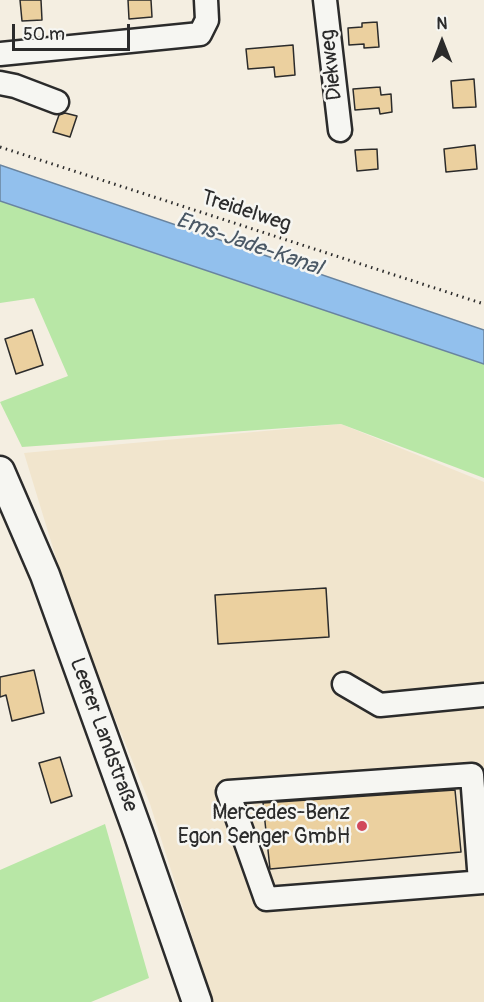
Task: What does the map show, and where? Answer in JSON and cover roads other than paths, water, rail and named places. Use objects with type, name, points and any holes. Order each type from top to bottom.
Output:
[{"type":"main road","name":"Leerer Landstraße","points":[[0,471],[45,575],[197,1002]]},
{"type":"street","points":[[0,54],[200,34],[207,20],[206,0]]},
{"type":"street","name":"Diekweg","points":[[325,0],[340,130]]},
{"type":"street","points":[[0,83],[15,86],[57,102]]},
{"type":"street","points":[[344,684],[380,705],[484,695]]},
{"type":"street","points":[[472,775],[482,882],[266,898],[228,792],[472,775]]},
{"type":"water","points":[[0,165],[484,330],[484,364],[0,201]]},
{"type":"place","name":"Mercedes-Benz Egon Senger GmbH","points":[[362,826]]},
{"type":"water label","name":"Ems-Jade-Kanal","points":[[249,245]]}]
